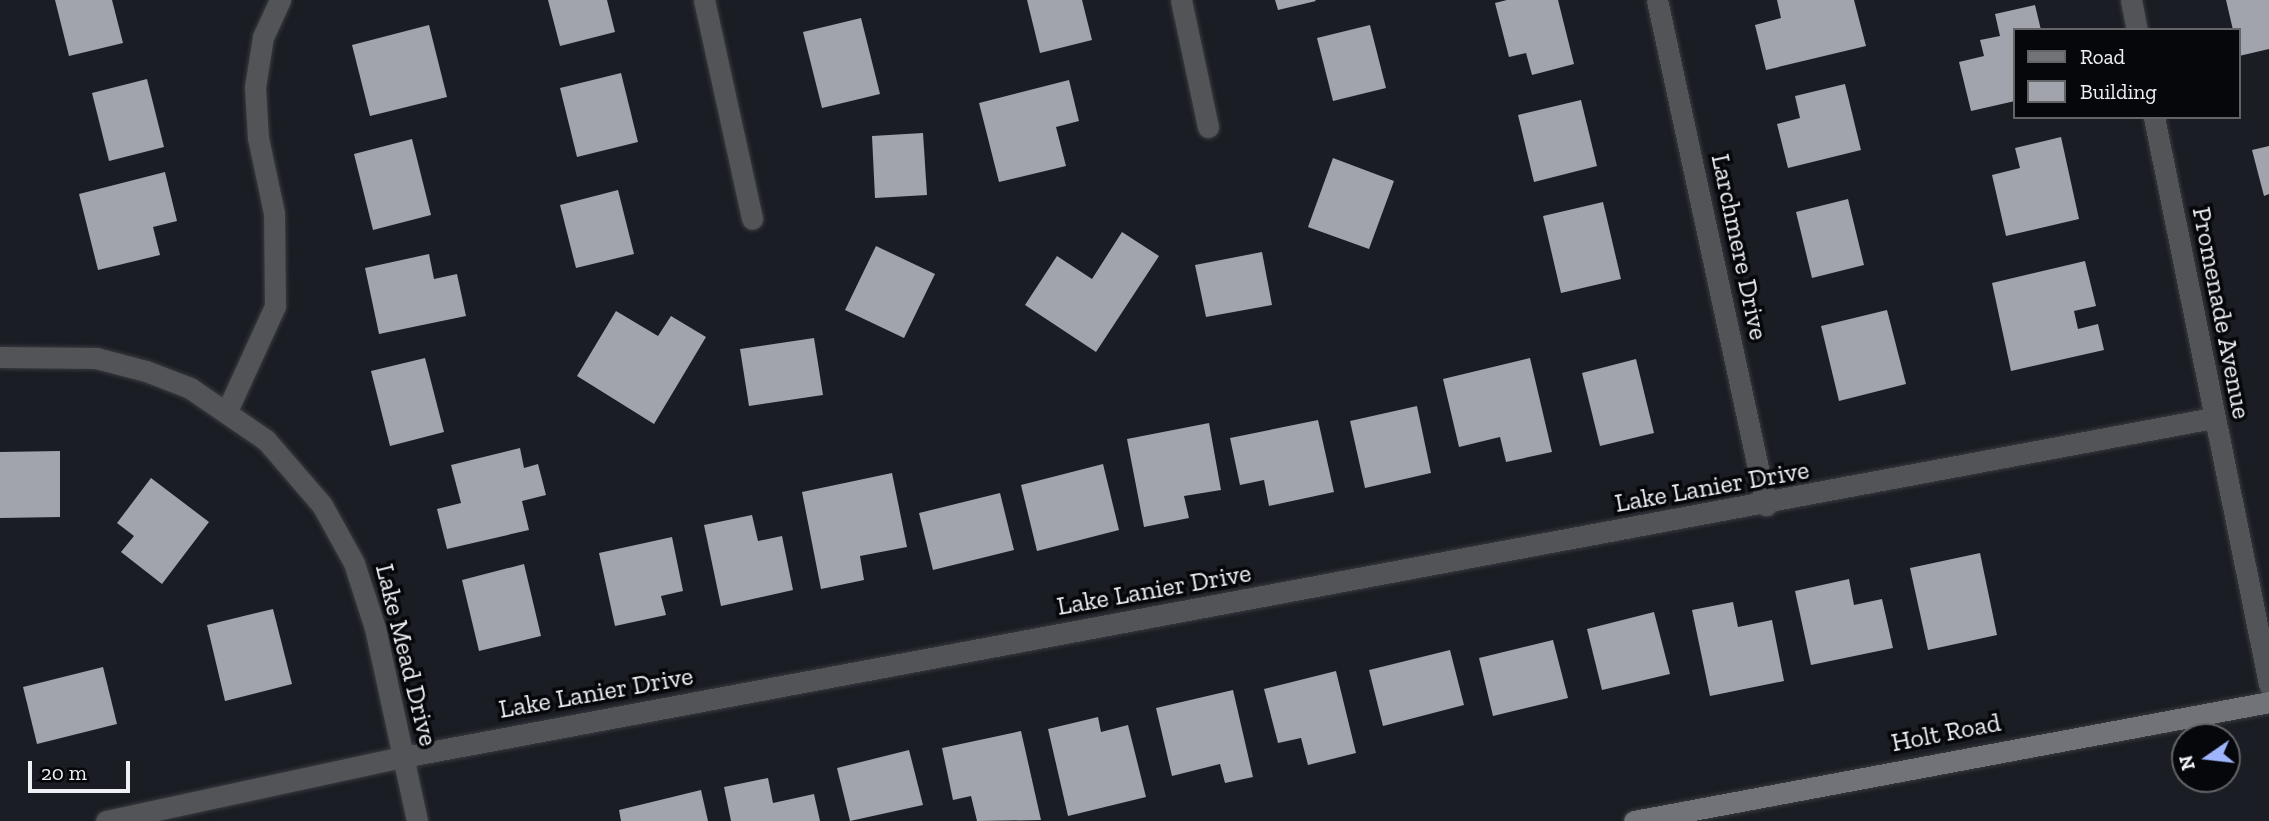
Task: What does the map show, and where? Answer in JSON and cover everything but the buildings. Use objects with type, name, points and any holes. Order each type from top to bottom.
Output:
[{"type":"main road","name":"Holt Road","points":[[1634,821],[2269,702]]},
{"type":"street","points":[[227,411],[275,306],[274,213],[258,138],[255,87],[263,37],[280,0]]},
{"type":"street","points":[[704,0],[752,219]]},
{"type":"street","points":[[1181,0],[1208,127]]},
{"type":"street","name":"Larchmere Drive","points":[[1657,0],[1766,505]]},
{"type":"street","points":[[2131,0],[2137,28]]},
{"type":"street","name":"Promenade Avenue","points":[[2154,119],[2269,684]]},
{"type":"street","name":"Lake Mead Drive","points":[[0,357],[96,358],[190,388],[266,440],[322,505],[354,563],[375,628],[417,821]]},
{"type":"street","name":"Lake Lanier Drive","points":[[106,821],[403,757],[1766,505],[2213,418]]}]
